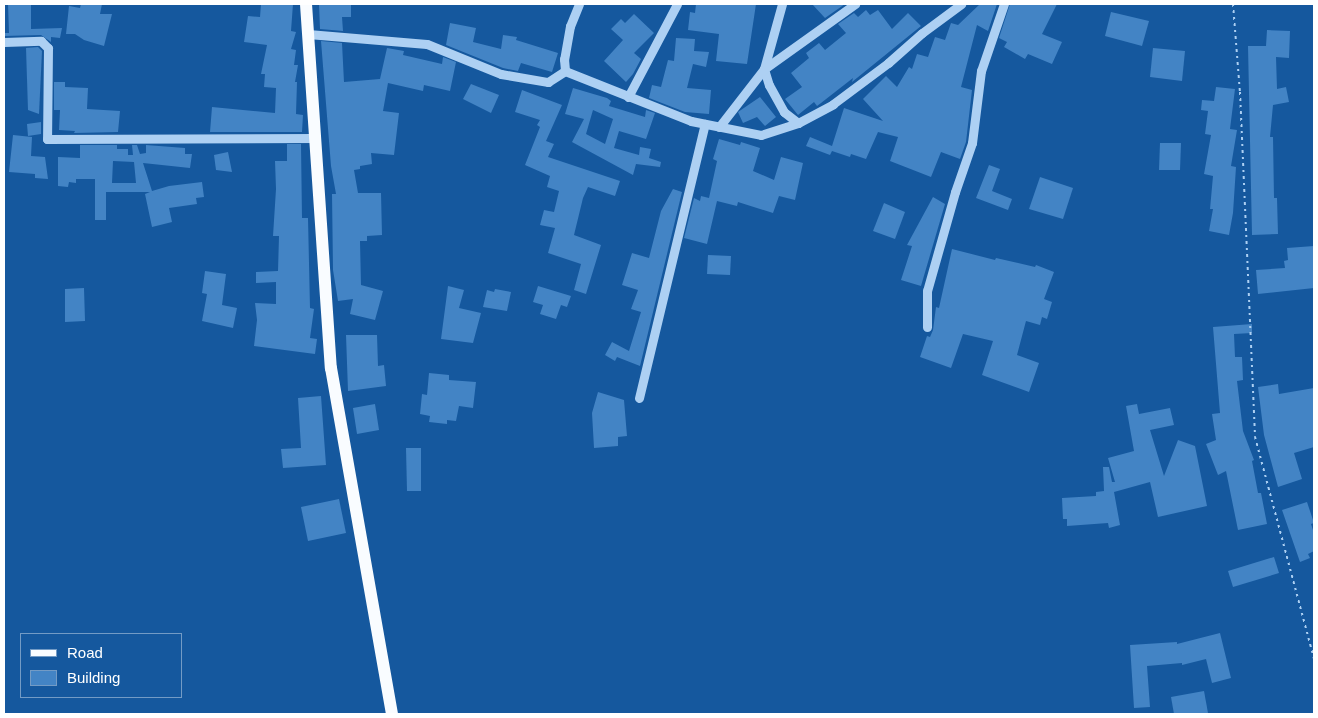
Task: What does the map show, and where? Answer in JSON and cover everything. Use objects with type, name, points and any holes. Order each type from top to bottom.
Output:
[{"type":"main road","points":[[306,4],[331,368],[392,714]]},
{"type":"street","points":[[564,71],[564,59],[570,26],[579,4]]},
{"type":"street","points":[[628,97],[677,4]]},
{"type":"street","points":[[782,4],[764,69],[769,86],[784,112],[798,123]]},
{"type":"street","points":[[719,127],[764,69],[855,4]]},
{"type":"street","points":[[564,71],[691,121],[761,135],[798,123],[833,104],[888,63],[922,33],[961,4]]},
{"type":"street","points":[[927,327],[927,291],[955,192],[972,143],[981,71],[1004,4]]},
{"type":"street","points":[[308,34],[427,44],[501,74],[548,82],[564,71]]},
{"type":"street","points":[[4,42],[41,41],[48,48],[47,139],[315,138]]},
{"type":"street","points":[[639,398],[705,124]]},
{"type":"path","points":[[1233,4],[1241,102],[1255,436],[1314,659]]},
{"type":"building","points":[[8,4],[31,4],[31,29],[62,28],[60,38],[51,37],[51,42],[41,35],[4,36],[4,33],[9,33]]},
{"type":"building","points":[[81,4],[102,4],[100,14],[112,14],[104,46],[84,40],[75,34],[66,34],[69,6],[80,8]]},
{"type":"building","points":[[261,4],[293,4],[291,31],[296,32],[291,49],[296,50],[294,65],[298,65],[295,82],[297,82],[296,114],[303,115],[302,132],[210,132],[212,107],[275,113],[276,88],[264,87],[265,74],[261,74],[267,45],[244,42],[248,16],[260,17]]},
{"type":"building","points":[[319,4],[351,4],[351,17],[342,17],[343,31],[320,29]]},
{"type":"building","points":[[696,4],[756,4],[747,64],[716,61],[719,34],[688,30],[690,12],[695,13]]},
{"type":"building","points":[[812,4],[845,4],[825,18]]},
{"type":"building","points":[[980,4],[997,4],[988,31],[977,25],[961,87],[972,90],[966,142],[960,159],[941,152],[931,177],[890,161],[898,137],[878,132],[866,159],[851,154],[850,157],[832,151],[830,155],[806,146],[810,137],[832,146],[844,108],[883,121],[863,99],[886,76],[897,87],[909,67],[912,69],[917,54],[928,57],[935,37],[945,40],[951,23],[958,25]]},
{"type":"building","points":[[1010,4],[1057,4],[1042,34],[1062,42],[1052,64],[1028,54],[1025,59],[1004,47],[1007,42],[999,38]]},
{"type":"building","points":[[866,10],[870,15],[878,10],[892,29],[908,13],[921,26],[852,82],[853,78],[817,106],[814,102],[798,115],[785,99],[802,87],[791,73],[809,58],[806,53],[819,43],[825,50],[846,33],[838,24],[854,13],[858,17]]},
{"type":"building","points":[[1111,12],[1149,21],[1142,46],[1105,36]]},
{"type":"building","points":[[634,14],[654,33],[634,53],[641,59],[626,82],[604,61],[623,40],[611,29],[621,19],[625,23]]},
{"type":"building","points":[[450,23],[476,28],[473,42],[501,49],[503,35],[517,37],[516,40],[558,53],[552,72],[521,63],[518,71],[503,68],[446,45]]},
{"type":"building","points":[[1267,30],[1290,31],[1289,58],[1276,57],[1277,89],[1286,87],[1289,102],[1273,105],[1270,137],[1273,137],[1274,198],[1277,198],[1278,234],[1252,235],[1248,46],[1266,46]]},
{"type":"building","points":[[676,38],[695,39],[694,51],[709,52],[706,67],[693,64],[687,88],[711,90],[709,114],[685,112],[649,98],[652,85],[661,87],[668,60],[674,61]]},
{"type":"building","points":[[321,41],[342,43],[344,82],[380,79],[387,48],[404,51],[403,55],[442,64],[443,57],[456,62],[450,91],[424,85],[423,91],[388,83],[383,111],[399,113],[394,155],[371,153],[372,164],[360,166],[360,169],[354,170],[358,193],[381,193],[382,235],[367,236],[367,241],[360,241],[361,285],[383,291],[375,320],[350,314],[353,299],[338,301],[333,270],[332,194],[336,194],[331,166]]},
{"type":"building","points":[[38,47],[42,51],[39,114],[28,110],[26,48]]},
{"type":"building","points":[[1153,48],[1185,51],[1182,81],[1150,77]]},
{"type":"building","points":[[54,82],[65,82],[65,87],[88,88],[87,109],[120,111],[118,132],[74,133],[75,131],[59,130],[60,110],[54,110]]},
{"type":"building","points":[[471,84],[499,95],[491,113],[463,99]]},
{"type":"building","points":[[1216,87],[1235,89],[1230,129],[1237,130],[1231,166],[1236,167],[1233,213],[1229,235],[1209,231],[1213,209],[1210,209],[1213,176],[1204,174],[1211,135],[1205,134],[1208,111],[1201,110],[1202,100],[1214,101]]},
{"type":"building","points":[[573,88],[607,98],[611,101],[609,106],[645,117],[646,110],[655,113],[646,139],[619,131],[614,148],[639,155],[640,147],[651,149],[649,158],[661,162],[660,167],[636,164],[633,175],[572,142],[584,119],[565,114]],"holes":[[[593,110],[613,119],[605,144],[586,134]]]},
{"type":"building","points":[[522,90],[562,105],[546,141],[554,144],[548,157],[620,181],[615,196],[588,187],[583,198],[574,235],[601,245],[586,294],[574,290],[581,264],[548,253],[555,228],[540,225],[544,210],[554,212],[559,191],[547,187],[550,176],[525,165],[540,127],[537,125],[540,120],[515,112]]},
{"type":"building","points":[[760,97],[776,117],[765,126],[757,117],[743,123],[738,112]]},
{"type":"building","points":[[41,122],[41,134],[28,136],[27,124]]},
{"type":"building","points":[[13,135],[32,137],[31,156],[45,157],[48,179],[35,178],[35,174],[9,172]]},
{"type":"building","points":[[719,139],[740,145],[741,142],[760,148],[753,171],[774,180],[781,157],[803,163],[795,200],[779,196],[773,213],[738,202],[737,206],[717,201],[707,244],[684,238],[694,198],[700,201],[701,196],[709,198],[717,161],[713,159]]},
{"type":"building","points":[[1160,143],[1181,143],[1180,170],[1159,170]]},
{"type":"building","points":[[287,144],[301,144],[302,218],[308,218],[310,308],[314,309],[310,338],[317,339],[315,354],[254,346],[257,320],[255,303],[276,304],[276,282],[256,283],[256,272],[278,271],[279,236],[273,236],[276,189],[275,161],[287,161]]},
{"type":"building","points":[[80,145],[117,145],[117,149],[128,149],[128,155],[133,155],[132,145],[137,145],[140,154],[146,153],[146,145],[185,148],[185,154],[192,154],[190,168],[143,163],[152,191],[169,186],[202,182],[204,197],[196,198],[197,204],[169,208],[172,222],[152,227],[145,194],[150,192],[106,192],[106,220],[95,220],[95,179],[76,179],[76,183],[69,182],[68,187],[58,186],[58,157],[80,158]],"holes":[[[113,161],[134,162],[136,183],[112,183]]]},
{"type":"building","points":[[228,152],[232,172],[216,170],[214,155]]},
{"type":"building","points":[[989,165],[1000,169],[992,191],[1012,199],[1008,210],[976,198]]},
{"type":"building","points":[[1040,177],[1073,188],[1063,219],[1029,209]]},
{"type":"building","points":[[673,189],[682,192],[640,366],[617,357],[615,361],[605,355],[612,342],[629,351],[641,312],[631,309],[638,290],[622,285],[632,253],[649,258],[661,211]]},
{"type":"building","points":[[933,197],[945,204],[921,286],[901,280],[912,246],[907,245]]},
{"type":"building","points":[[884,203],[905,212],[895,239],[873,231]]},
{"type":"building","points":[[1314,246],[1314,288],[1258,294],[1256,270],[1285,268],[1284,261],[1288,260],[1287,248]]},
{"type":"building","points":[[952,249],[995,260],[996,258],[1035,267],[1036,265],[1054,272],[1044,299],[1052,302],[1047,319],[1042,317],[1040,325],[1026,321],[1017,355],[1039,363],[1029,392],[982,375],[993,341],[963,334],[951,368],[920,357],[927,336],[930,337],[933,330],[936,307],[939,308]]},
{"type":"building","points":[[708,255],[731,256],[730,275],[707,274]]},
{"type":"building","points":[[205,271],[226,274],[222,305],[237,308],[233,328],[202,321],[207,294],[202,293]]},
{"type":"building","points":[[448,286],[464,290],[459,308],[481,313],[473,343],[441,339]]},
{"type":"building","points":[[538,286],[571,296],[567,307],[561,305],[556,319],[540,314],[543,305],[533,302]]},
{"type":"building","points":[[84,288],[85,321],[65,322],[65,289]]},
{"type":"building","points":[[495,289],[511,292],[507,311],[483,307],[487,290],[494,292]]},
{"type":"building","points":[[1252,324],[1252,333],[1234,334],[1235,357],[1242,357],[1243,380],[1237,381],[1243,431],[1254,460],[1252,461],[1258,493],[1261,493],[1267,524],[1238,530],[1226,471],[1218,475],[1206,444],[1216,440],[1212,414],[1220,413],[1213,327]]},
{"type":"building","points":[[346,335],[377,335],[378,366],[384,365],[386,386],[348,391]]},
{"type":"building","points":[[429,373],[449,375],[449,380],[476,382],[473,408],[459,406],[456,421],[447,420],[447,424],[429,422],[430,416],[420,414],[422,394],[427,395]]},
{"type":"building","points":[[1278,384],[1279,394],[1314,388],[1314,447],[1294,453],[1302,479],[1278,487],[1264,435],[1258,387]]},
{"type":"building","points":[[598,392],[624,400],[627,436],[618,437],[618,446],[594,448],[592,413]]},
{"type":"building","points":[[321,396],[326,465],[283,468],[281,449],[301,448],[298,398]]},
{"type":"building","points":[[375,404],[379,430],[357,434],[353,408]]},
{"type":"building","points":[[1137,404],[1139,414],[1170,408],[1174,425],[1150,430],[1164,476],[1178,440],[1195,446],[1207,506],[1158,517],[1150,482],[1114,492],[1120,525],[1109,528],[1108,523],[1067,526],[1067,519],[1063,519],[1062,498],[1096,496],[1096,492],[1104,491],[1103,467],[1109,467],[1112,482],[1115,482],[1108,458],[1134,451],[1126,406]]},
{"type":"building","points":[[406,448],[421,448],[421,491],[407,491]]},
{"type":"building","points":[[339,499],[346,533],[308,541],[301,507]]},
{"type":"building","points":[[1307,502],[1314,523],[1311,524],[1314,533],[1314,551],[1308,554],[1310,558],[1300,562],[1282,510]]},
{"type":"building","points":[[1274,557],[1279,573],[1233,587],[1228,571]]},
{"type":"building","points":[[1220,633],[1231,678],[1212,683],[1206,659],[1182,665],[1182,663],[1147,666],[1150,707],[1134,708],[1130,645],[1177,642],[1177,644]]},
{"type":"building","points":[[1204,691],[1208,713],[1174,714],[1171,697]]}]
